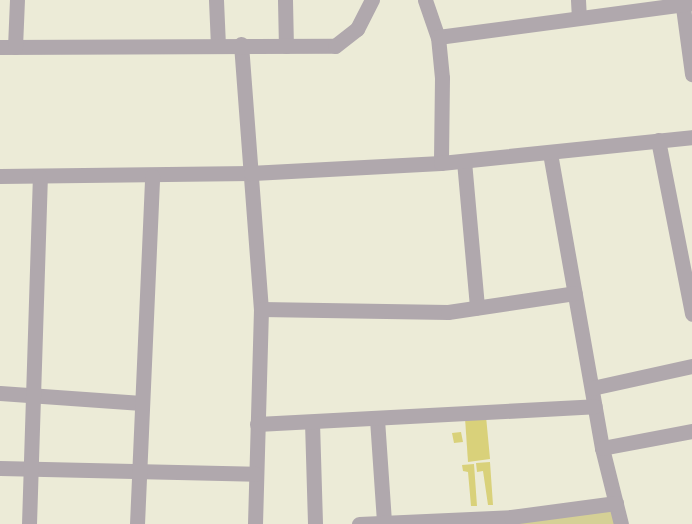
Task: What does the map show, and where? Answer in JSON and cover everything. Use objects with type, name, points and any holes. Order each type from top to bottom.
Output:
[{"type":"street","points":[[15,47],[17,0]]},
{"type":"street","points":[[216,0],[218,46]]},
{"type":"street","points":[[285,0],[286,46]]},
{"type":"street","points":[[0,47],[218,46],[240,44],[335,46],[357,30],[372,0]]},
{"type":"street","points":[[425,0],[438,37],[442,78],[441,163]]},
{"type":"street","points":[[578,0],[579,17]]},
{"type":"street","points":[[438,37],[686,2],[692,74]]},
{"type":"street","points":[[240,44],[261,309],[255,524]]},
{"type":"street","points":[[0,176],[152,176],[441,163],[550,154],[692,137]]},
{"type":"street","points":[[658,140],[692,314]]},
{"type":"street","points":[[550,154],[602,448],[620,524]]},
{"type":"street","points":[[464,161],[476,308]]},
{"type":"street","points":[[29,524],[40,176]]},
{"type":"street","points":[[137,524],[152,176]]},
{"type":"street","points":[[261,309],[448,312],[575,293]]},
{"type":"street","points":[[592,388],[692,366]]},
{"type":"street","points":[[0,394],[142,403]]},
{"type":"street","points":[[257,424],[595,406]]},
{"type":"street","points":[[377,419],[384,522]]},
{"type":"street","points":[[312,422],[315,524]]},
{"type":"street","points":[[602,448],[692,431]]},
{"type":"street","points":[[0,468],[255,474]]},
{"type":"street","points":[[359,524],[511,517],[616,503]]},
{"type":"shaded area","points":[[613,510],[616,524],[437,524]]},
{"type":"building","points":[[486,416],[490,459],[468,462],[465,418]]},
{"type":"building","points":[[461,432],[463,442],[454,443],[452,433]]},
{"type":"building","points":[[490,462],[493,505],[488,505],[483,471],[477,472],[476,463]]},
{"type":"building","points":[[474,464],[477,506],[471,506],[468,472],[463,471],[462,465]]}]
